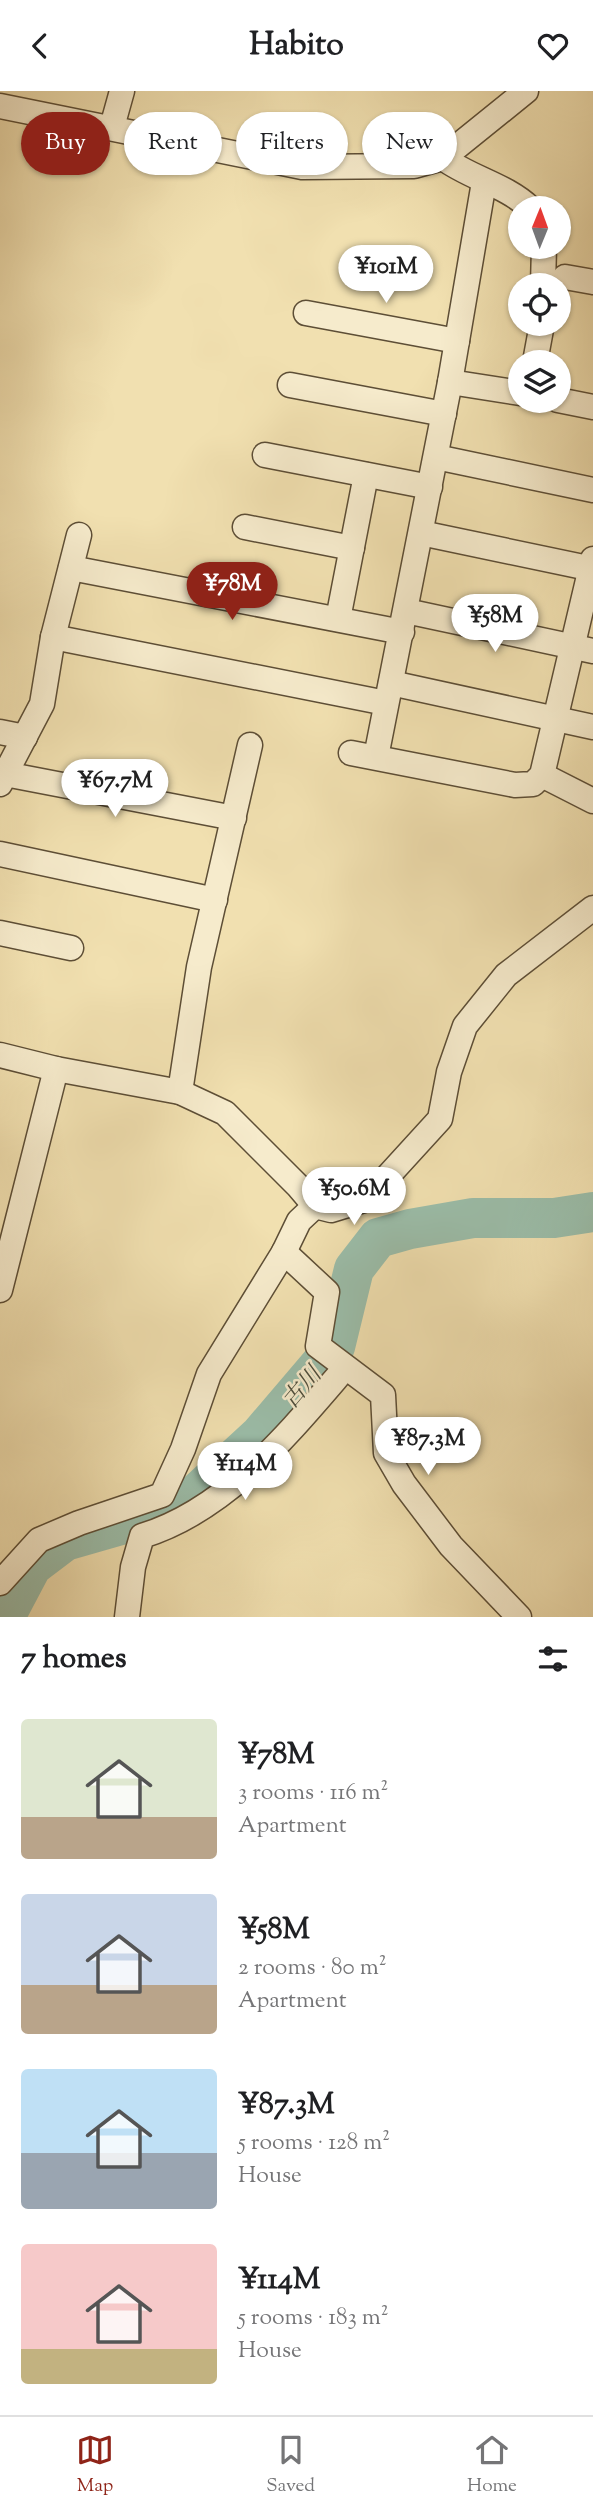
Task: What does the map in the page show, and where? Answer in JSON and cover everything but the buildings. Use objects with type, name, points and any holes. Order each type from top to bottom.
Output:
[{"type":"street","points":[[112,127],[122,91]]},
{"type":"street","points":[[457,147],[526,91]]},
{"type":"street","points":[[0,106],[302,167],[362,166]]},
{"type":"street","points":[[457,166],[484,182],[518,196]]},
{"type":"street","points":[[376,757],[436,457],[484,182]]},
{"type":"street","points":[[571,281],[593,282]]},
{"type":"street","points":[[306,313],[457,341]]},
{"type":"street","points":[[450,381],[508,391]]},
{"type":"street","points":[[290,385],[444,414]]},
{"type":"street","points":[[571,403],[593,408]]},
{"type":"street","points":[[265,455],[430,487]]},
{"type":"street","points":[[436,457],[593,490]]},
{"type":"street","points":[[338,619],[366,475]]},
{"type":"street","points":[[245,527],[352,548]]},
{"type":"street","points":[[351,753],[515,785],[533,784],[542,775],[556,719],[583,649],[592,565],[421,533]]},
{"type":"street","points":[[79,535],[53,637],[42,704],[2,779],[234,818]]},
{"type":"street","points":[[71,568],[338,619],[404,622],[583,649]]},
{"type":"street","points":[[53,637],[593,727]]},
{"type":"street","points":[[0,732],[25,737]]},
{"type":"street","points":[[180,1092],[199,967],[250,745]]},
{"type":"street","points":[[542,775],[593,801]]},
{"type":"street","points":[[0,854],[215,900]]},
{"type":"street","points":[[0,1055],[56,1069],[180,1092],[225,1113],[298,1186],[314,1206],[331,1210],[367,1199],[440,1119],[449,1072],[465,1026],[506,975],[593,908]]},
{"type":"street","points":[[0,933],[71,948]]},
{"type":"street","points":[[0,1290],[56,1069]]},
{"type":"street","points":[[0,1583],[39,1540],[79,1523],[162,1495],[183,1449],[209,1374],[284,1252],[299,1221],[314,1206]]},
{"type":"street","points":[[284,1252],[327,1292],[318,1346],[383,1395],[386,1453],[404,1484],[451,1546],[519,1617]]},
{"type":"street","points":[[127,1617],[133,1567],[142,1536],[170,1528],[204,1507],[282,1440],[341,1365]]},
{"type":"waterway","name":"古川","points":[[5,1617],[32,1566],[65,1541],[159,1514],[196,1494],[260,1435],[335,1347],[354,1269],[378,1238],[410,1229],[473,1218],[554,1218],[593,1212]]}]
